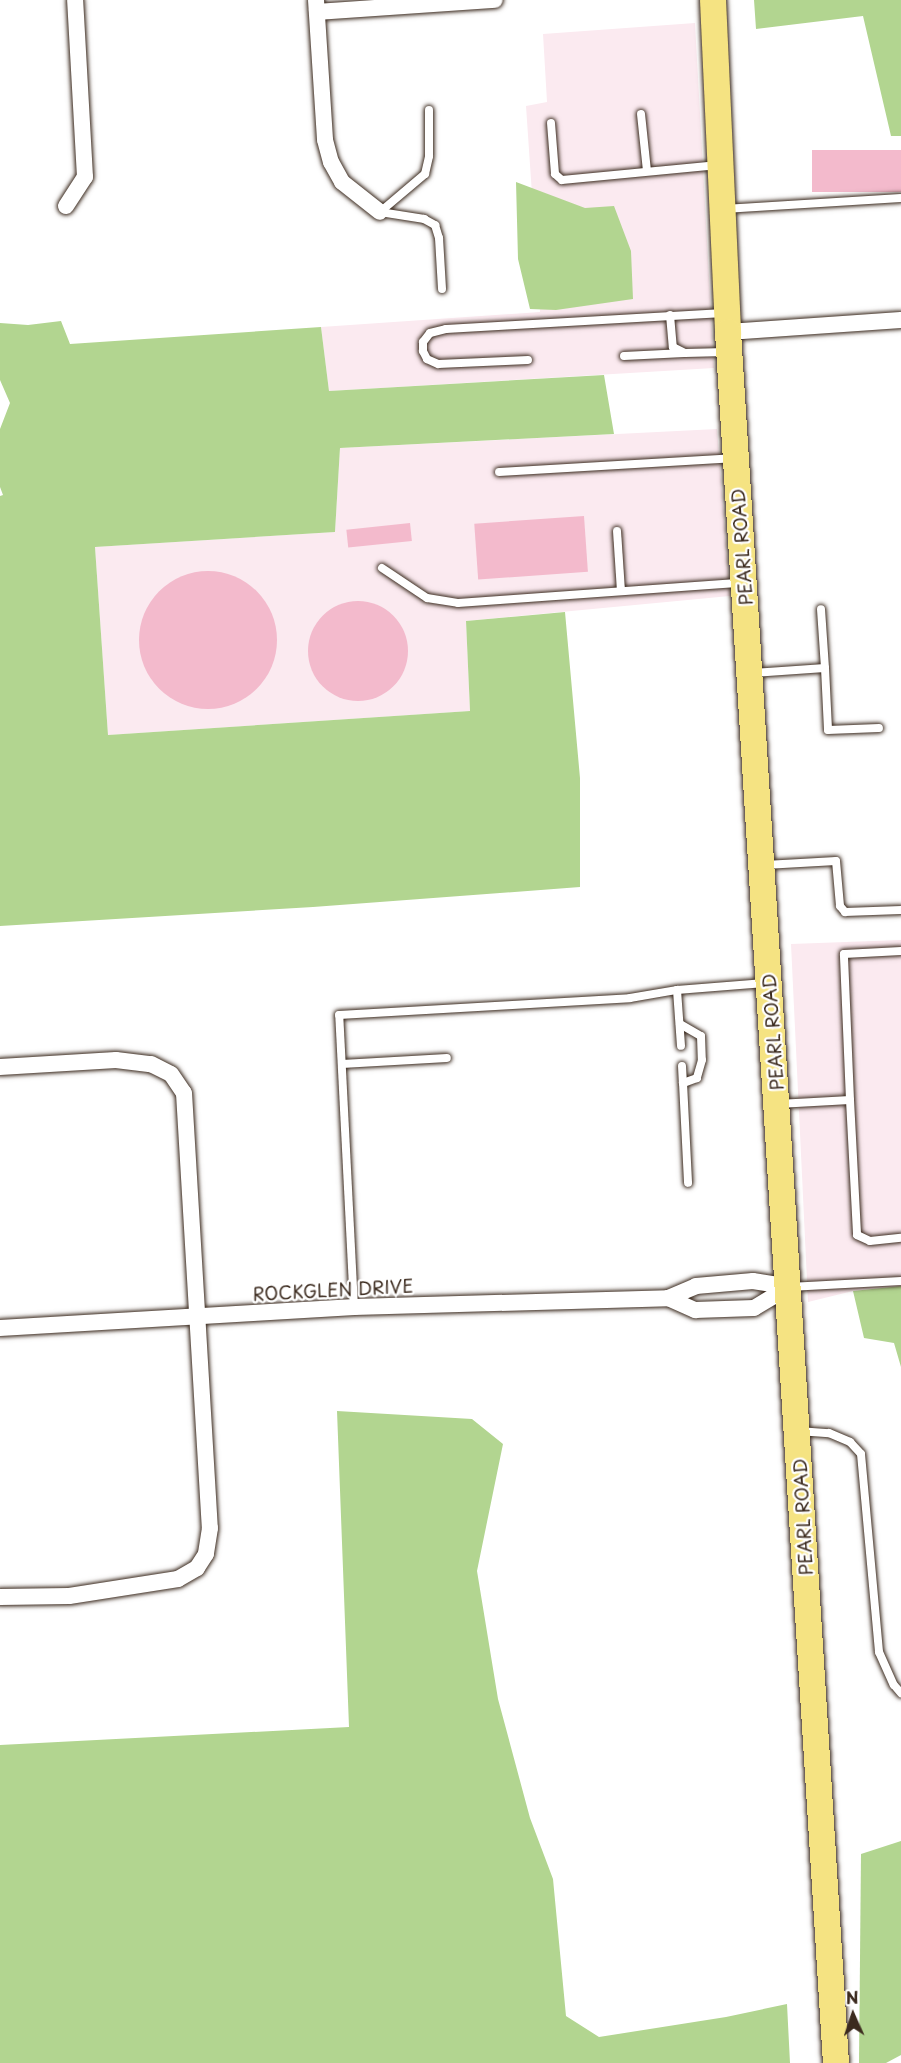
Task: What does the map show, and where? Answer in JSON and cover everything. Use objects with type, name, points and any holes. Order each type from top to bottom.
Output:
[{"type":"main road","name":"PEARL ROAD","points":[[713,0],[728,332],[836,2063]]},
{"type":"street","points":[[66,206],[85,177],[75,0]]},
{"type":"street","points":[[380,212],[342,182],[331,162],[325,140],[316,6],[495,0]]},
{"type":"street","points":[[728,332],[901,320]]},
{"type":"street","points":[[0,1067],[116,1060],[151,1064],[171,1074],[184,1094],[210,1528],[206,1554],[197,1568],[178,1579],[152,1585],[69,1596],[0,1597]]},
{"type":"street","name":"ROCKGLEN DRIVE","points":[[0,1328],[199,1318],[354,1307],[668,1298],[696,1286],[753,1281],[789,1287]]},
{"type":"street","name":"ROCKGLEN DRIVE","points":[[668,1298],[695,1310],[754,1308],[789,1287]]},
{"type":"lane","points":[[380,212],[424,174],[429,156],[429,110]]},
{"type":"lane","points":[[641,114],[647,171]]},
{"type":"lane","points":[[551,123],[555,174],[562,180],[722,165]]},
{"type":"lane","points":[[723,209],[901,198]]},
{"type":"lane","points":[[380,212],[424,219],[435,225],[439,238],[442,289]]},
{"type":"lane","points":[[528,360],[438,364],[427,359],[423,351],[423,342],[430,333],[446,329],[670,315],[728,332]]},
{"type":"lane","points":[[670,315],[673,347],[685,353]]},
{"type":"lane","points":[[624,356],[685,353],[728,332]]},
{"type":"lane","points":[[499,472],[736,458]]},
{"type":"lane","points":[[617,531],[621,591]]},
{"type":"lane","points":[[382,568],[427,598],[458,603],[744,583]]},
{"type":"lane","points":[[821,609],[828,730],[879,728]]},
{"type":"lane","points":[[750,673],[825,668]]},
{"type":"lane","points":[[762,866],[836,861],[840,906],[845,912],[901,910]]},
{"type":"lane","points":[[901,951],[843,954],[857,1235],[870,1241],[901,1238]]},
{"type":"lane","points":[[354,1307],[339,1015],[630,998],[677,990],[770,983]]},
{"type":"lane","points":[[677,990],[681,1046]]},
{"type":"lane","points":[[680,1024],[700,1035],[702,1060],[697,1078],[683,1083]]},
{"type":"lane","points":[[342,1064],[447,1058]]},
{"type":"lane","points":[[682,1066],[688,1183]]},
{"type":"lane","points":[[777,1104],[850,1100]]},
{"type":"lane","points":[[789,1287],[901,1281]]},
{"type":"lane","points":[[798,1431],[829,1433],[850,1442],[861,1454],[879,1652],[894,1686],[901,1693]]},
{"type":"shaded area","points":[[695,23],[714,368],[329,391],[321,327],[540,312],[526,106],[547,102],[543,34]]},
{"type":"shaded area","points":[[717,429],[730,596],[466,621],[470,711],[108,735],[95,547],[335,532],[340,448]]},
{"type":"shaded area","points":[[901,940],[901,1286],[853,1291],[808,1302],[791,944]]},
{"type":"green space","points":[[754,0],[901,0],[901,136],[891,136],[863,16],[756,29]]},
{"type":"green space","points":[[516,182],[585,208],[614,206],[631,251],[633,299],[556,310],[530,309],[518,259]]},
{"type":"green space","points":[[61,321],[70,344],[321,327],[329,391],[604,375],[614,434],[340,448],[335,532],[95,547],[108,735],[470,711],[466,621],[565,612],[580,778],[580,887],[313,907],[0,926],[0,496],[3,495],[0,487],[0,429],[10,403],[0,380],[0,323],[28,325]]},
{"type":"green space","points":[[901,1286],[901,1367],[894,1343],[864,1338],[853,1291]]},
{"type":"green space","points":[[337,1411],[472,1419],[503,1444],[477,1571],[498,1699],[530,1818],[553,1879],[566,2016],[599,2037],[726,2017],[787,2004],[790,2063],[0,2063],[0,1745],[349,1727]]},
{"type":"green space","points":[[901,1841],[901,2055],[886,2063],[859,2063],[861,1854]]},
{"type":"building","points":[[812,150],[901,150],[901,192],[812,192]]},
{"type":"building","points":[[584,516],[588,572],[478,580],[474,524]]},
{"type":"building","points":[[410,523],[412,541],[348,548],[346,530]]},
{"type":"building","points":[[208,571],[234,576],[257,591],[272,614],[277,640],[272,666],[257,689],[234,704],[208,709],[182,704],[159,689],[144,666],[139,640],[144,614],[159,591],[182,576]]},
{"type":"building","points":[[358,601],[377,605],[393,616],[404,632],[408,651],[404,670],[393,686],[377,697],[358,701],[339,697],[323,686],[312,670],[308,651],[312,632],[323,616],[339,605]]}]
